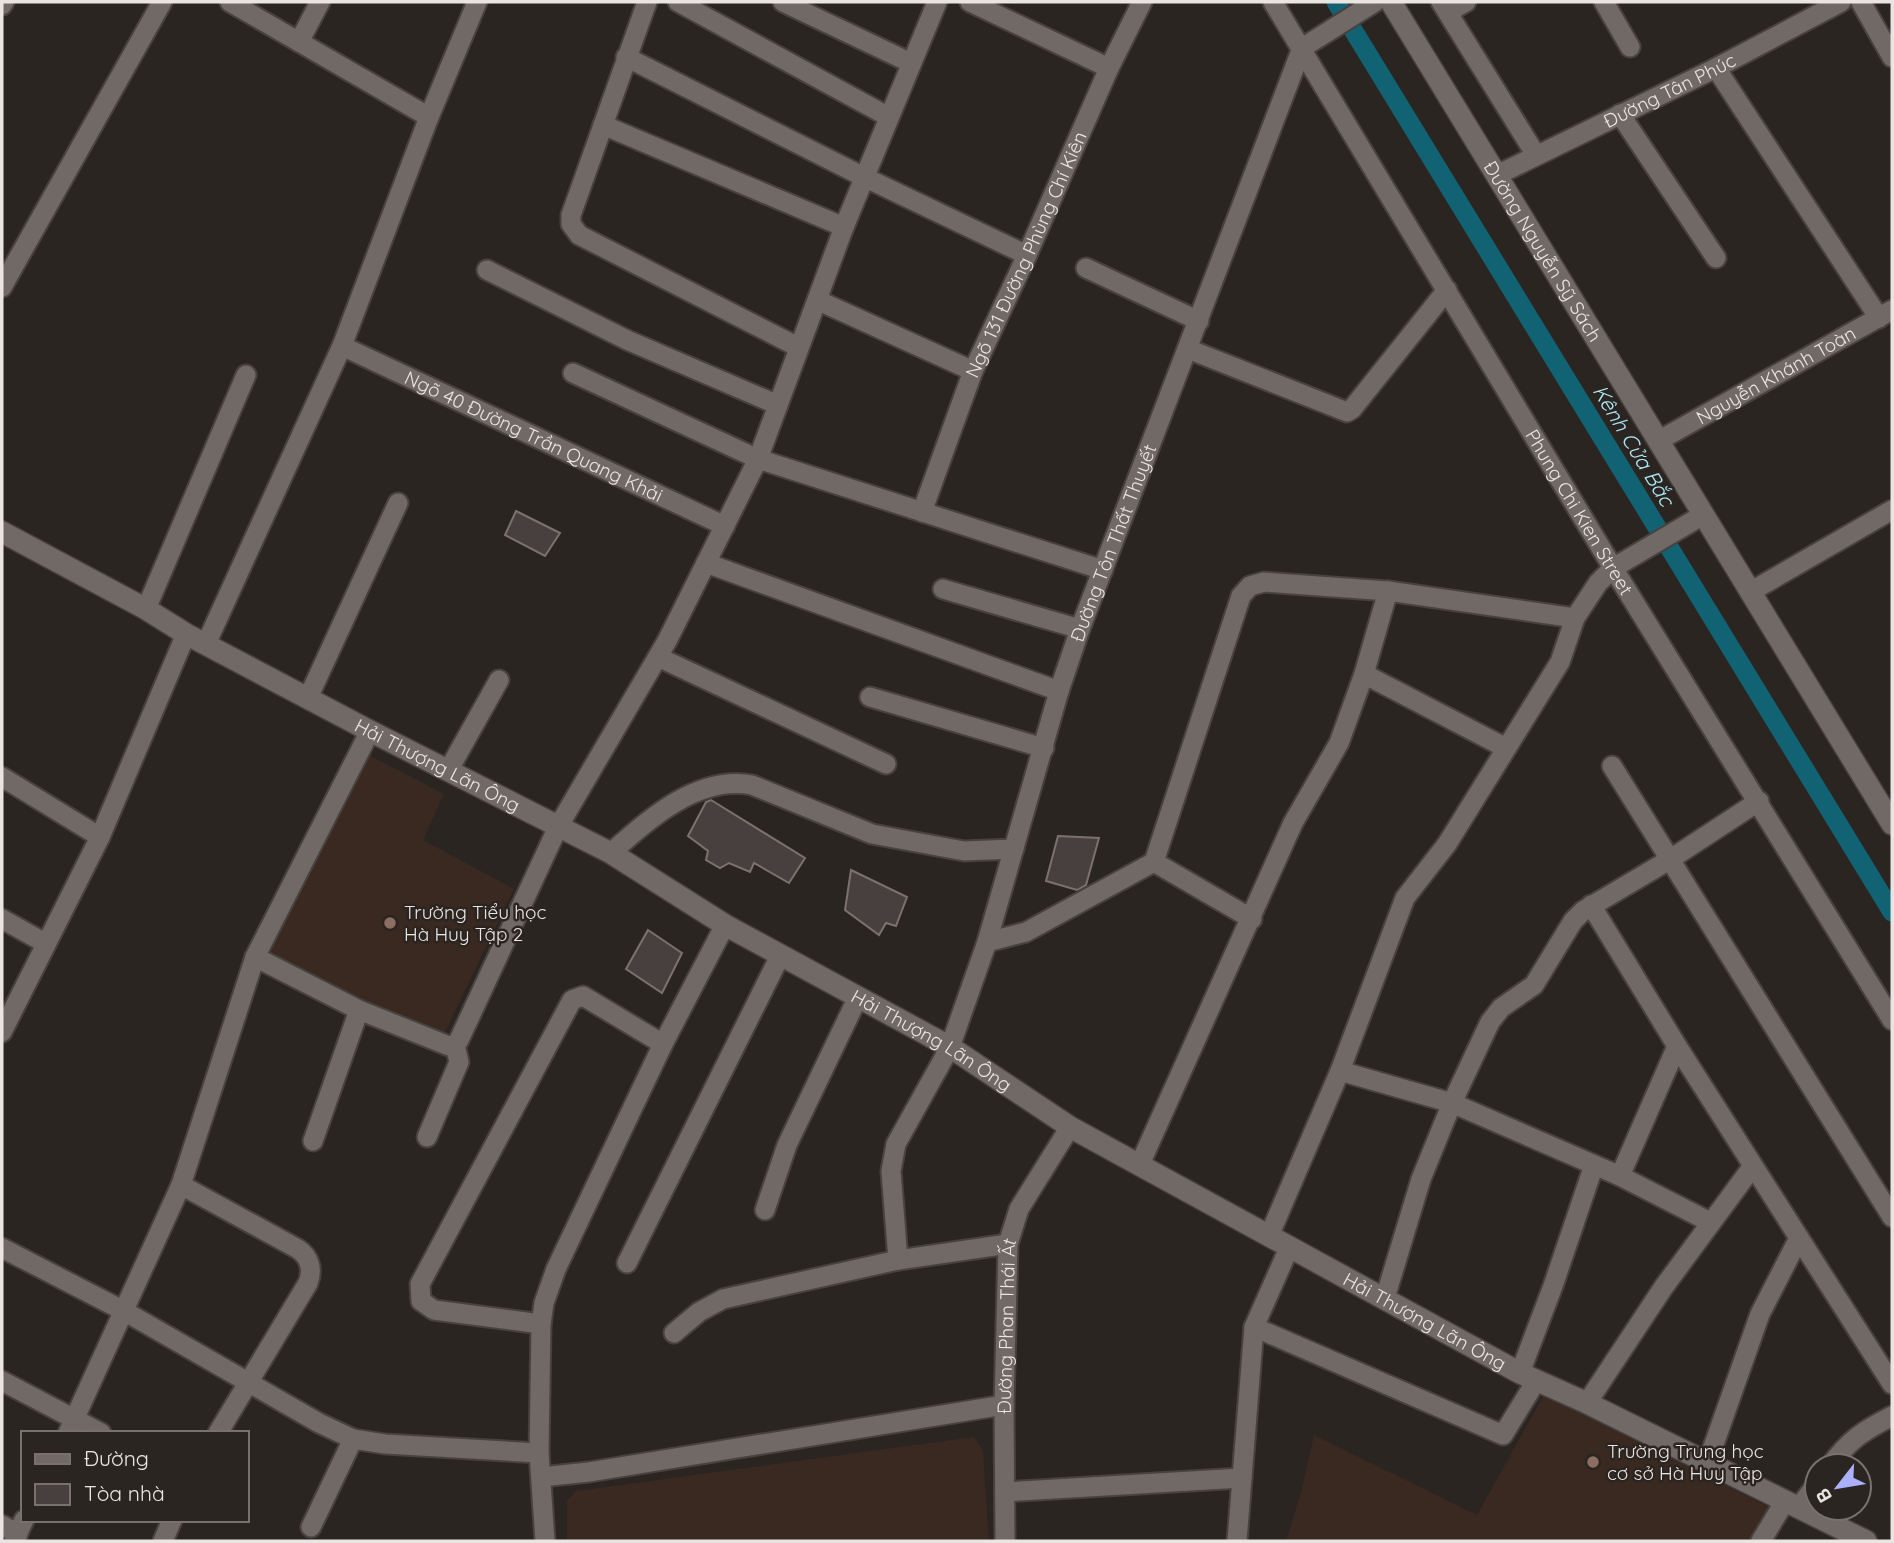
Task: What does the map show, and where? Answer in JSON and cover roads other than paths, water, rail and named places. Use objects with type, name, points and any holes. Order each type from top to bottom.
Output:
[{"type":"street","points":[[2,287],[162,2]]},
{"type":"street","points":[[230,2],[429,117]]},
{"type":"street","points":[[299,42],[320,2]]},
{"type":"street","points":[[206,644],[341,346],[429,117],[477,2]]},
{"type":"street","points":[[647,2],[571,215],[571,224],[579,235],[799,347]]},
{"type":"street","points":[[678,2],[889,117]]},
{"type":"street","points":[[783,2],[911,63]]},
{"type":"street","points":[[427,1137],[459,1062],[455,1045],[558,827],[658,657],[758,459],[844,228],[937,2]]},
{"type":"street","points":[[971,2],[1109,68]]},
{"type":"street","name":"Ngõ 131 Đường Phùng Chí Kiên","points":[[922,512],[973,371],[1109,68],[1142,2]]},
{"type":"street","name":"Phung Chi Kien Street","points":[[1273,2],[1309,43],[1447,290],[1614,568],[1892,1020]]},
{"type":"street","name":"Đường Nguyễn Sỹ Sách","points":[[1391,2],[1892,824]]},
{"type":"street","points":[[1466,2],[1445,7],[1536,155]]},
{"type":"street","points":[[1604,2],[1630,47]]},
{"type":"street","name":"Đường Tân Phúc","points":[[1497,175],[1716,68],[1841,2]]},
{"type":"street","points":[[1861,2],[1892,57]]},
{"type":"street","points":[[1309,43],[1367,6]]},
{"type":"street","name":"Đường Tôn Thất Thuyết","points":[[898,1260],[892,1161],[896,1144],[950,1047],[987,942],[1059,691],[1080,629],[1309,43]]},
{"type":"street","points":[[626,57],[864,177],[1027,254]]},
{"type":"street","points":[[1716,68],[1886,314]]},
{"type":"street","points":[[1620,114],[1716,258]]},
{"type":"street","points":[[603,125],[844,228]]},
{"type":"street","points":[[1086,268],[1199,321]]},
{"type":"street","points":[[487,270],[627,341],[778,405]]},
{"type":"street","points":[[1188,349],[1347,412],[1447,290]]},
{"type":"street","points":[[817,299],[973,371]]},
{"type":"street","name":"Nguyễn Khánh Toàn","points":[[1658,441],[1886,314]]},
{"type":"street","name":"Ngõ 40 Đường Trần Quang Khải","points":[[341,346],[724,526]]},
{"type":"street","points":[[573,373],[758,459],[1103,570]]},
{"type":"street","points":[[146,609],[246,375]]},
{"type":"street","points":[[308,698],[398,503]]},
{"type":"street","points":[[1750,592],[1892,510]]},
{"type":"street","points":[[1269,1236],[1340,1071],[1405,898],[1447,844],[1560,662],[1574,618],[1598,583],[1614,568],[1703,515]]},
{"type":"street","name":"Hải Thượng Lãn Ông","points":[[2,532],[146,609],[186,634],[370,731],[611,853],[725,925],[950,1047],[1070,1127],[1289,1248],[1528,1377],[1587,1403],[1866,1541]]},
{"type":"street","points":[[706,563],[1059,691]]},
{"type":"street","points":[[987,942],[1026,932],[1154,862],[1244,590],[1264,582],[1388,591],[1574,618]]},
{"type":"street","points":[[943,589],[1080,629]]},
{"type":"street","points":[[1140,1164],[1293,823],[1339,743],[1364,674],[1388,591]]},
{"type":"street","points":[[2,1032],[100,837],[186,634]]},
{"type":"street","points":[[658,657],[886,765]]},
{"type":"street","points":[[1364,674],[1506,748]]},
{"type":"street","points":[[448,771],[499,680]]},
{"type":"street","points":[[870,698],[1044,748]]},
{"type":"street","points":[[71,1426],[181,1185],[255,957],[370,731]]},
{"type":"street","points":[[1612,766],[1892,1217]]},
{"type":"street","points":[[2,777],[100,837]]},
{"type":"street","points":[[611,853],[673,804],[711,786],[735,782],[752,785],[872,834],[964,851],[1014,849]]},
{"type":"street","points":[[1385,1298],[1418,1188],[1452,1103],[1495,1015],[1508,1002],[1534,985],[1573,921],[1591,905],[1669,860],[1759,801]]},
{"type":"street","points":[[1154,862],[1252,919]]},
{"type":"street","points":[[1591,905],[1677,1046],[1892,1384]]},
{"type":"street","points":[[2,919],[45,943]]},
{"type":"street","points":[[545,1541],[539,1453],[541,1324],[544,1303],[556,1269],[663,1044],[725,925]]},
{"type":"street","points":[[627,1263],[780,956]]},
{"type":"street","points":[[255,957],[359,1010],[449,1046],[455,1045]]},
{"type":"street","points":[[541,1324],[434,1310],[421,1301],[420,1284],[572,1000],[583,996],[663,1044]]},
{"type":"street","points":[[765,1210],[786,1145],[858,997]]},
{"type":"street","points":[[313,1141],[359,1010]]},
{"type":"street","points":[[1620,1176],[1677,1046]]},
{"type":"street","points":[[1340,1071],[1452,1103],[1620,1176],[1710,1222]]},
{"type":"street","name":"Đường Phan Thái Ất","points":[[1005,1541],[1004,1405],[1008,1244],[1019,1209],[1070,1127]]},
{"type":"street","points":[[1254,1326],[1503,1436],[1528,1377],[1553,1286],[1594,1165]]},
{"type":"street","points":[[1587,1403],[1710,1222],[1753,1166]]},
{"type":"street","points":[[181,1185],[298,1249],[311,1269],[309,1283],[219,1431]]},
{"type":"street","points":[[1707,1464],[1760,1314],[1799,1238]]},
{"type":"street","points":[[674,1333],[699,1312],[723,1299],[898,1260],[1008,1244]]},
{"type":"street","points":[[2,1248],[124,1311],[319,1423],[354,1439],[385,1444],[539,1453]]},
{"type":"street","points":[[1237,1541],[1254,1326],[1289,1248]]},
{"type":"street","points":[[2,1381],[71,1426],[92,1431]]},
{"type":"street","points":[[541,1477],[589,1472],[1004,1405]]},
{"type":"street","points":[[1840,1452],[1861,1432],[1892,1416]]},
{"type":"street","points":[[312,1527],[354,1439]]},
{"type":"street","points":[[1006,1492],[1242,1478]]},
{"type":"street","points":[[1761,1541],[1803,1495]]},
{"type":"street","points":[[163,1541],[171,1522]]},
{"type":"waterway","name":"Kênh Cửa Bắc","points":[[1336,2],[1892,912]]},
{"type":"place","name":"Trường Tiểu học Hà Huy Tập 2","points":[[390,923]]},
{"type":"place","name":"Trường Trung học cơ sở Hà Huy Tập","points":[[1593,1462]]}]
